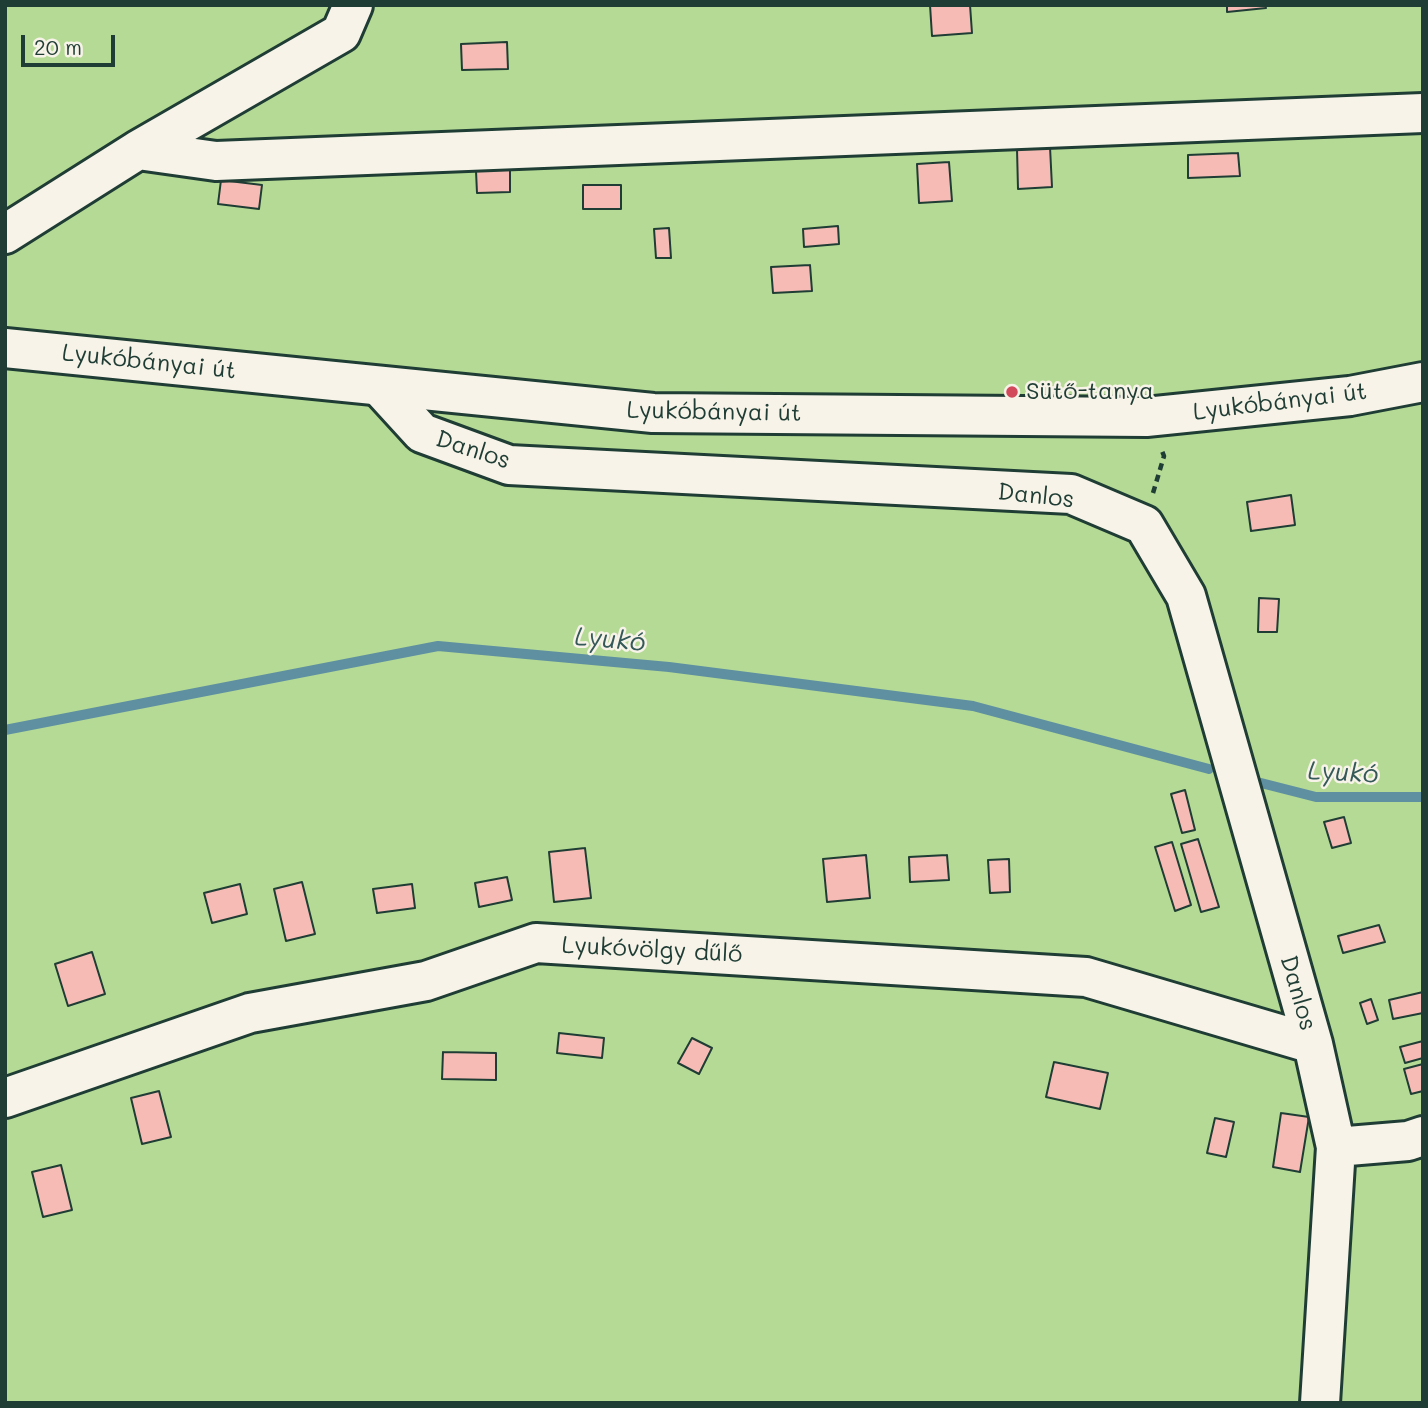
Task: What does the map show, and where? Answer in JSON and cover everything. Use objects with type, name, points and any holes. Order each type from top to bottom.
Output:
[{"type":"street","points":[[5,234],[138,150],[341,33],[353,5]]},
{"type":"street","points":[[138,150],[216,161],[1423,113]]},
{"type":"street","name":"Lyukóbányai út","points":[[5,348],[653,413],[1146,417],[1350,396],[1423,382]]},
{"type":"street","name":"Danlos","points":[[380,387],[422,433],[509,465],[1071,494],[1144,525],[1186,596],[1313,1044],[1336,1147],[1320,1403]]},
{"type":"street","name":"Lyukóvölgy dűlő","points":[[5,1098],[250,1013],[426,981],[536,943],[1086,977],[1313,1044]]},
{"type":"street","points":[[1336,1147],[1408,1141],[1423,1136]]},
{"type":"path","points":[[1144,525],[1164,456],[1146,417]]},
{"type":"green space","points":[[5,5],[1423,5],[1423,1403],[5,1403]]},
{"type":"building","points":[[930,5],[970,5],[972,33],[932,36]]},
{"type":"building","points":[[1227,5],[1265,5],[1266,8],[1227,12]]},
{"type":"building","points":[[507,42],[508,69],[462,70],[461,44]]},
{"type":"building","points":[[1050,147],[1052,187],[1018,189],[1017,149]]},
{"type":"building","points":[[1238,153],[1240,176],[1188,178],[1188,155]]},
{"type":"building","points":[[949,162],[952,201],[919,203],[917,164]]},
{"type":"building","points":[[510,169],[510,192],[477,193],[476,171]]},
{"type":"building","points":[[221,180],[262,185],[259,209],[218,204]]},
{"type":"building","points":[[583,185],[621,185],[621,209],[583,209]]},
{"type":"building","points":[[838,226],[839,244],[804,247],[803,229]]},
{"type":"building","points":[[669,228],[671,258],[656,258],[654,229]]},
{"type":"building","points":[[810,265],[812,291],[773,293],[771,267]]},
{"type":"building","points":[[1291,495],[1295,525],[1251,531],[1247,502]]},
{"type":"building","points":[[1259,598],[1279,599],[1277,632],[1258,632]]},
{"type":"building","points":[[1185,790],[1195,830],[1182,833],[1171,794]]},
{"type":"building","points":[[1344,817],[1351,843],[1332,848],[1324,822]]},
{"type":"building","points":[[1198,839],[1219,907],[1201,912],[1181,844]]},
{"type":"building","points":[[1172,842],[1191,905],[1175,911],[1155,847]]},
{"type":"building","points":[[585,848],[591,898],[554,902],[549,852]]},
{"type":"building","points":[[866,855],[870,898],[827,902],[823,859]]},
{"type":"building","points":[[947,855],[949,880],[910,882],[909,857]]},
{"type":"building","points":[[1009,859],[1010,892],[990,893],[988,860]]},
{"type":"building","points":[[507,877],[512,900],[479,907],[475,883]]},
{"type":"building","points":[[302,882],[315,934],[286,941],[274,889]]},
{"type":"building","points":[[240,884],[247,914],[212,923],[204,893]]},
{"type":"building","points":[[412,884],[415,908],[377,913],[373,889]]},
{"type":"building","points":[[1379,925],[1385,942],[1343,953],[1338,936]]},
{"type":"building","points":[[92,952],[105,994],[68,1006],[55,964]]},
{"type":"building","points":[[1423,992],[1423,1013],[1393,1019],[1389,1000]]},
{"type":"building","points":[[1371,999],[1378,1020],[1367,1024],[1360,1003]]},
{"type":"building","points":[[559,1033],[604,1038],[602,1058],[557,1053]]},
{"type":"building","points":[[692,1038],[712,1048],[699,1074],[678,1063]]},
{"type":"building","points":[[1423,1041],[1423,1058],[1405,1063],[1400,1047]]},
{"type":"building","points":[[443,1052],[496,1053],[496,1080],[442,1079]]},
{"type":"building","points":[[1054,1062],[1108,1073],[1100,1109],[1046,1097]]},
{"type":"building","points":[[1423,1064],[1423,1091],[1411,1094],[1404,1069]]},
{"type":"building","points":[[159,1091],[171,1137],[142,1144],[131,1098]]},
{"type":"building","points":[[1281,1113],[1309,1117],[1300,1172],[1273,1167]]},
{"type":"building","points":[[1215,1118],[1234,1122],[1226,1157],[1207,1153]]},
{"type":"building","points":[[61,1165],[72,1210],[43,1217],[32,1172]]},
{"type":"waterway","name":"Lyukó","points":[[5,730],[438,646],[669,667],[973,706],[1209,769]]},
{"type":"waterway","name":"Lyukó","points":[[1261,783],[1316,797],[1423,797]]},
{"type":"place","name":"Sütő-tanya","points":[[1012,392]]}]
